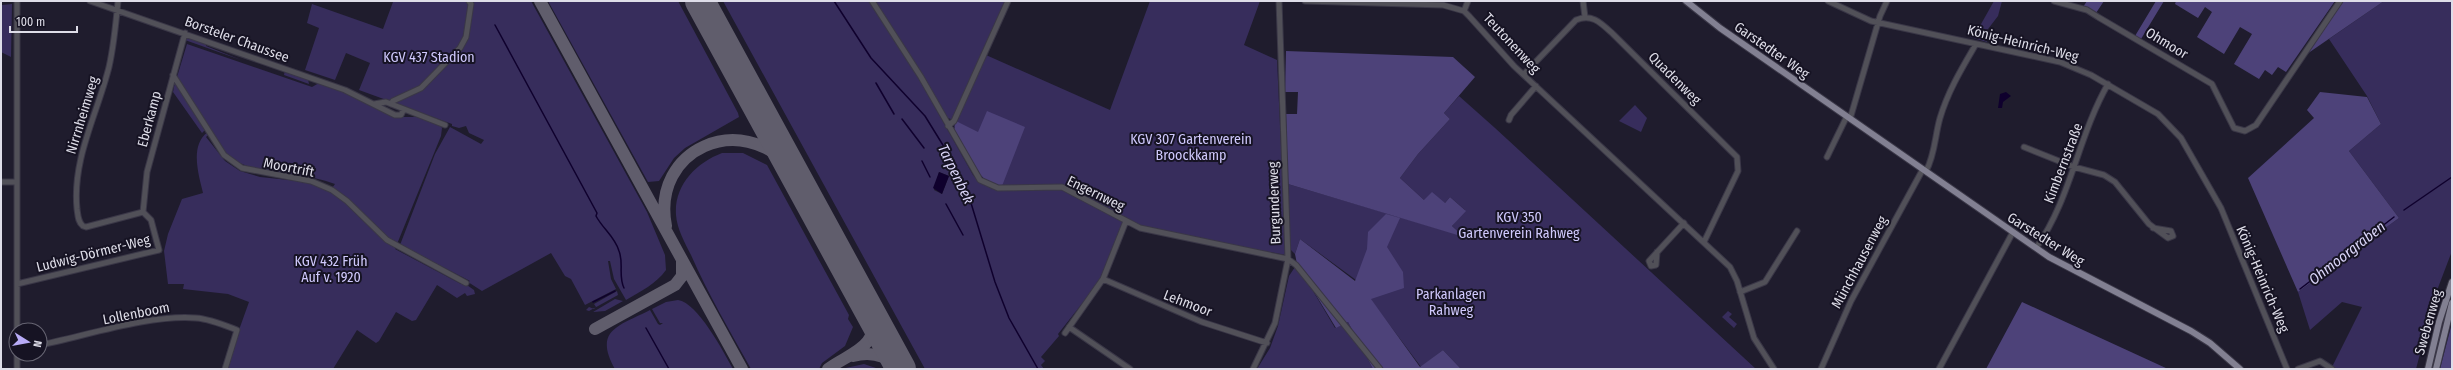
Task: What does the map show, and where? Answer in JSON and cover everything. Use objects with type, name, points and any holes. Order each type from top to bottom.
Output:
[{"type":"main road","name":"Garstedter Weg","points":[[1686,1],[1848,117],[2036,248],[2066,267],[2191,331],[2210,343],[2240,369]]},
{"type":"main road","name":"Swebenweg","points":[[2428,369],[2439,322],[2452,282]]},
{"type":"main road","name":"Swebenweg","points":[[2436,369],[2452,304]]},
{"type":"street","points":[[16,322],[17,1]]},
{"type":"street","name":"Borsteler Chaussee","points":[[90,1],[118,9],[339,88],[395,115],[401,115],[404,109]]},
{"type":"street","name":"Nirrnheimweg","points":[[118,1],[109,68],[92,116],[81,159],[77,202],[79,221],[83,226],[142,212]]},
{"type":"street","points":[[391,104],[393,101],[416,92],[428,82],[463,43],[469,23],[472,4],[469,1]]},
{"type":"street","name":"Engernweg","points":[[872,1],[921,78],[975,174],[987,185],[1006,188],[1062,187],[1145,230],[1288,259]]},
{"type":"street","points":[[948,126],[954,121],[1008,1]]},
{"type":"street","name":"Burgunderweg","points":[[1279,1],[1288,259],[1296,265],[1380,369]]},
{"type":"street","name":"Teutonenweg","points":[[1305,1],[1417,2],[1443,5],[1464,11],[1536,86],[1730,267],[1740,292],[1754,338],[1774,369]]},
{"type":"street","points":[[1464,11],[1468,1]]},
{"type":"street","points":[[1524,74],[1572,23],[1585,17],[1584,1]]},
{"type":"street","points":[[1692,6],[1696,1]]},
{"type":"street","name":"König-Heinrich-Weg","points":[[1828,1],[1878,22],[2060,62],[2108,84],[2158,114],[2181,138],[2221,208],[2287,369]]},
{"type":"street","points":[[1827,157],[1848,117],[1878,22],[1887,1]]},
{"type":"street","name":"Ohmoor","points":[[2054,1],[2086,10],[2098,16],[2212,84],[2230,124],[2239,131],[2245,131],[2256,125],[2340,1]]},
{"type":"street","name":"Quadenweg","points":[[1585,17],[1598,21],[1613,34],[1737,157],[1738,170],[1704,242]]},
{"type":"street","name":"Eberkamp","points":[[142,212],[148,172],[185,33]]},
{"type":"street","name":"Münchhausenweg","points":[[1821,369],[1852,301],[1925,170],[1947,98],[1957,76],[1976,44]]},
{"type":"street","name":"Moortrift","points":[[173,75],[224,155],[235,165],[260,173],[311,181],[332,190],[347,201],[387,240],[466,283]]},
{"type":"street","name":"Kimbernstraße","points":[[2036,248],[2053,222],[2097,105],[2108,84]]},
{"type":"street","name":"Teutonenweg","points":[[1509,120],[1511,115],[1536,86]]},
{"type":"street","name":"Borsteler Chaussee","points":[[374,104],[382,102],[391,104],[446,125]]},
{"type":"street","points":[[2024,147],[2074,167],[2112,179],[2153,228]]},
{"type":"street","points":[[1,182],[17,182]]},
{"type":"street","name":"Ludwig-Dörmer-Weg","points":[[17,284],[158,250],[151,220],[142,212]]},
{"type":"street","points":[[1065,333],[1103,279],[1126,221]]},
{"type":"street","points":[[1657,252],[1684,223]]},
{"type":"street","points":[[1740,292],[1765,282],[1797,231]]},
{"type":"street","points":[[1938,369],[2013,232]]},
{"type":"street","points":[[1253,369],[1267,343],[1275,323],[1288,259]]},
{"type":"street","name":"Lehmoor","points":[[1103,279],[1184,315],[1267,343]]},
{"type":"street","name":"Lollenboom","points":[[48,344],[174,317],[197,318],[220,323],[237,330],[225,369]]},
{"type":"street","points":[[1069,327],[1130,369]]},
{"type":"street","points":[[2298,369],[2320,361],[2332,369]]},
{"type":"green space","name":"KGV 437 Stadion","points":[[389,1],[531,1],[647,212],[665,255],[666,270],[658,279],[648,287],[626,300],[614,279],[610,261],[608,261],[611,279],[616,289],[585,305],[571,279],[565,276],[551,253],[482,291],[468,282],[470,281],[400,245],[435,154],[450,127],[481,144],[484,140],[469,133],[466,126],[459,128],[452,126],[452,124],[359,90],[370,63],[346,53],[335,80],[305,70],[319,28],[307,23],[312,4],[383,29],[393,2]]},
{"type":"green space","points":[[548,1],[678,1],[739,117],[685,148],[674,158],[659,181],[648,182]]},
{"type":"green space","name":"KGV 307 Gartenverein Broockkamp","points":[[723,1],[1005,1],[953,120],[943,116],[919,79],[973,175],[979,182],[991,188],[993,185],[954,126],[986,55],[1110,110],[1150,1],[1260,1],[1244,45],[1277,60],[1286,255],[1144,229],[1126,218],[1099,282],[1058,334],[1059,336],[1041,357],[1045,361],[1041,365],[1044,369],[925,369]],"holes":[[[939,172],[949,176],[942,194],[934,190]]]},
{"type":"green space","points":[[1994,1],[2002,1],[1998,16],[1985,33],[1987,42],[1970,37],[1976,33]]},
{"type":"green space","points":[[2384,1],[2452,1],[2452,251],[2436,293],[2416,369],[2335,369],[2332,367],[2362,307],[2342,302],[2310,330],[2298,292],[2399,218],[2349,151],[2381,124],[2367,96],[2329,39]]},
{"type":"green space","points":[[12,4],[11,57],[1,52],[1,9],[2,5]]},
{"type":"green space","points":[[189,37],[206,43],[206,46],[241,60],[185,40]]},
{"type":"green space","name":"KGV 432 Früh Auf v. 1920","points":[[187,44],[312,87],[319,83],[351,95],[394,117],[420,117],[439,123],[442,128],[441,136],[395,249],[461,284],[464,283],[474,290],[475,294],[467,296],[465,293],[457,298],[437,285],[416,320],[412,321],[396,312],[379,341],[376,343],[357,330],[333,369],[225,369],[249,302],[228,294],[183,289],[184,284],[168,284],[164,251],[168,234],[182,199],[203,193],[197,161],[197,153],[202,138],[208,132],[209,134],[206,137],[225,161],[240,171],[260,177],[308,182],[330,191],[335,184],[308,177],[252,168],[239,163],[227,155],[177,77]]},
{"type":"green space","points":[[285,70],[308,79],[309,84],[284,75]]},
{"type":"green space","points":[[175,82],[206,129],[202,133],[173,92]]},
{"type":"green space","points":[[1459,96],[1756,369],[1461,369],[1443,350],[1421,367],[1356,280],[1300,239],[1295,254],[1290,249],[1288,184],[1463,236],[1452,226],[1465,210],[1450,197],[1445,203],[1424,200],[1400,178],[1418,154],[1450,119],[1444,113]]},
{"type":"green space","points":[[1635,105],[1647,118],[1641,132],[1619,121]]},
{"type":"green space","points":[[722,153],[743,153],[767,165],[849,315],[848,319],[853,327],[845,346],[822,363],[819,369],[751,369],[712,298],[682,236],[676,215],[676,204],[683,185],[688,176],[695,169],[712,157]]},
{"type":"green space","points":[[1297,264],[1335,328],[1348,322],[1373,369],[1257,369],[1270,348],[1278,326],[1289,276]]},
{"type":"green space","points":[[617,291],[618,295],[596,307],[594,304]]},
{"type":"green space","points":[[615,299],[623,301],[605,311],[593,312]]},
{"type":"green space","points":[[678,300],[686,303],[702,318],[733,369],[615,369],[609,356],[607,346],[608,337],[613,331],[628,320],[650,310],[660,325],[663,323],[660,323],[652,309],[666,302]]},
{"type":"green space","points":[[589,307],[593,309],[589,311],[586,310]]},
{"type":"green space","points":[[1728,311],[1732,314],[1729,317],[1737,324],[1734,328],[1722,317]]},
{"type":"green space","points":[[864,364],[879,369],[841,369]]},
{"type":"shaded area","points":[[2087,1],[2104,1],[2096,13],[2083,7]]},
{"type":"shaded area","points":[[2156,1],[2164,1],[2141,39],[2135,36]]},
{"type":"shaded area","points":[[2176,1],[2335,1],[2286,72],[2278,67],[2272,75],[2265,70],[2259,79],[2234,64],[2252,34],[2240,27],[2224,54],[2197,37],[2212,12],[2205,7],[2198,18],[2175,4]]},
{"type":"shaded area","points":[[2343,1],[2384,1],[2304,56]]},
{"type":"shaded area","points":[[1286,51],[1453,57],[1475,77],[1444,113],[1450,119],[1418,154],[1400,178],[1424,200],[1432,192],[1445,203],[1450,197],[1466,211],[1452,226],[1464,237],[1288,184],[1286,114],[1297,114],[1298,92],[1285,92]]},
{"type":"shaded area","points":[[2006,92],[2011,96],[2003,102],[2002,108],[1998,108],[2000,94]]},
{"type":"shaded area","points":[[2320,92],[2367,97],[2381,124],[2349,151],[2399,218],[2298,292],[2248,178],[2314,118],[2307,110]]},
{"type":"shaded area","points":[[987,111],[1025,127],[1002,186],[993,184],[979,173],[954,130],[956,121],[978,132]]},
{"type":"shaded area","points":[[939,172],[949,176],[942,194],[933,188]]},
{"type":"shaded area","points":[[1386,214],[1400,218],[1387,247],[1403,272],[1404,288],[1371,299],[1420,367],[1443,350],[1461,369],[1373,369],[1348,322],[1336,328],[1297,264],[1295,254],[1300,239],[1355,281],[1367,249],[1368,232]]},
{"type":"shaded area","points":[[2022,302],[2168,369],[1986,369]]},
{"type":"shaded area","points":[[2452,323],[2452,369],[2440,369]]},
{"type":"waterway","name":"Tarpenbek","points":[[834,1],[871,58],[925,116],[954,163],[971,203],[995,282],[1009,318],[1038,369]]},
{"type":"waterway","points":[[495,25],[597,213],[596,216],[617,246],[621,260],[621,279],[624,288]]},
{"type":"waterway","points":[[876,83],[894,114]]},
{"type":"waterway","points":[[902,119],[924,148]]},
{"type":"waterway","points":[[922,161],[930,177]]},
{"type":"waterway","name":"Ohmoorgraben","points":[[2404,210],[2452,177]]},
{"type":"waterway","points":[[946,204],[963,235]]},
{"type":"waterway","name":"Ohmoorgraben","points":[[2300,289],[2394,217]]},
{"type":"waterway","points":[[593,302],[615,291]]},
{"type":"waterway","points":[[646,328],[669,369]]},
{"type":"taxiway","points":[[540,1],[742,369]]},
{"type":"taxiway","points":[[666,226],[665,199],[672,176],[686,159],[704,146],[726,141],[748,142],[771,151],[791,168]]},
{"type":"taxiway","points":[[595,329],[675,285],[682,276],[682,262]]},
{"type":"taxiway","points":[[828,369],[862,348],[868,341],[872,333],[873,323],[870,311]]},
{"type":"taxiway","points":[[853,356],[873,354],[891,361],[901,369]]},
{"type":"runway","points":[[700,1],[901,369]]},
{"type":"park label","name":"KGV 350 Gartenverein Rahweg","points":[[1519,226]]},
{"type":"park label","name":"Parkanlagen Rahweg","points":[[1451,302]]}]
